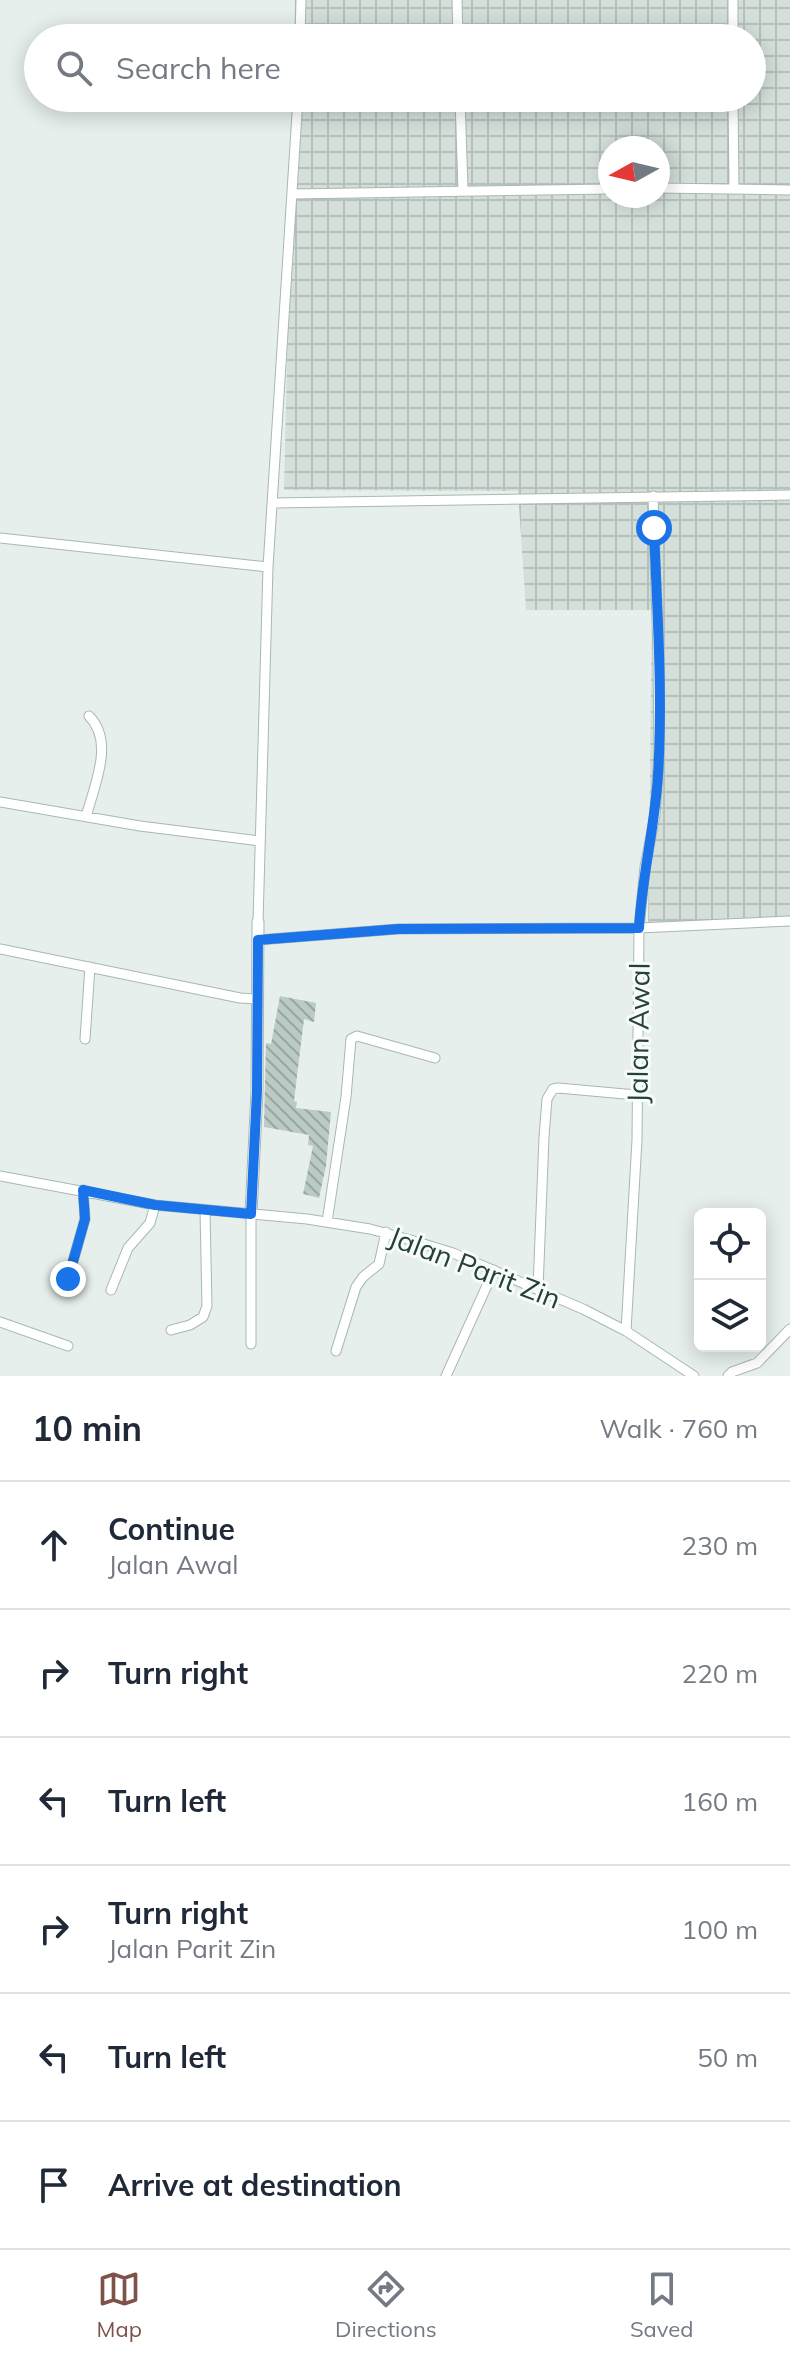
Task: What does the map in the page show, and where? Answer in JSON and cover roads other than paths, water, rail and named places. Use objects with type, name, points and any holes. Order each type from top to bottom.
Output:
[{"type":"street","points":[[300,24],[301,0]]},
{"type":"street","points":[[457,0],[458,24]]},
{"type":"street","points":[[733,0],[733,24]]},
{"type":"street","points":[[251,1344],[251,1214],[256,1141],[248,998],[258,930],[268,567],[297,112]]},
{"type":"street","points":[[460,112],[463,190]]},
{"type":"street","points":[[733,112],[734,189]]},
{"type":"street","points":[[670,188],[790,190]]},
{"type":"street","points":[[292,194],[598,189]]},
{"type":"street","points":[[273,503],[790,495]]},
{"type":"street","name":"Jalan Awal","points":[[626,1331],[636,1155],[639,928],[645,867],[655,815],[659,752],[653,496]]},
{"type":"street","points":[[0,538],[268,567]]},
{"type":"street","points":[[86,817],[102,748],[101,734],[89,716]]},
{"type":"street","points":[[0,802],[260,841]]},
{"type":"street","points":[[258,930],[639,928],[790,921]]},
{"type":"street","points":[[0,949],[248,998]]},
{"type":"street","points":[[85,1039],[90,967]]},
{"type":"street","points":[[327,1222],[345,1111],[351,1039],[357,1036],[435,1058]]},
{"type":"street","points":[[538,1289],[548,1094],[558,1088],[636,1095]]},
{"type":"street","name":"Jalan Parit Zin","points":[[0,1176],[155,1205],[327,1222],[386,1232],[453,1253],[538,1289],[626,1331],[694,1376]]},
{"type":"street","points":[[68,1279],[85,1219],[83,1190]]},
{"type":"street","points":[[111,1290],[128,1248],[150,1223],[155,1205]]},
{"type":"street","points":[[171,1330],[190,1325],[203,1317],[207,1306],[205,1211]]},
{"type":"street","points":[[336,1351],[356,1287],[379,1264],[386,1232]]},
{"type":"street","points":[[446,1376],[494,1270]]},
{"type":"street","points":[[0,1322],[68,1346]]},
{"type":"street","points":[[728,1376],[757,1363],[790,1329]]}]
